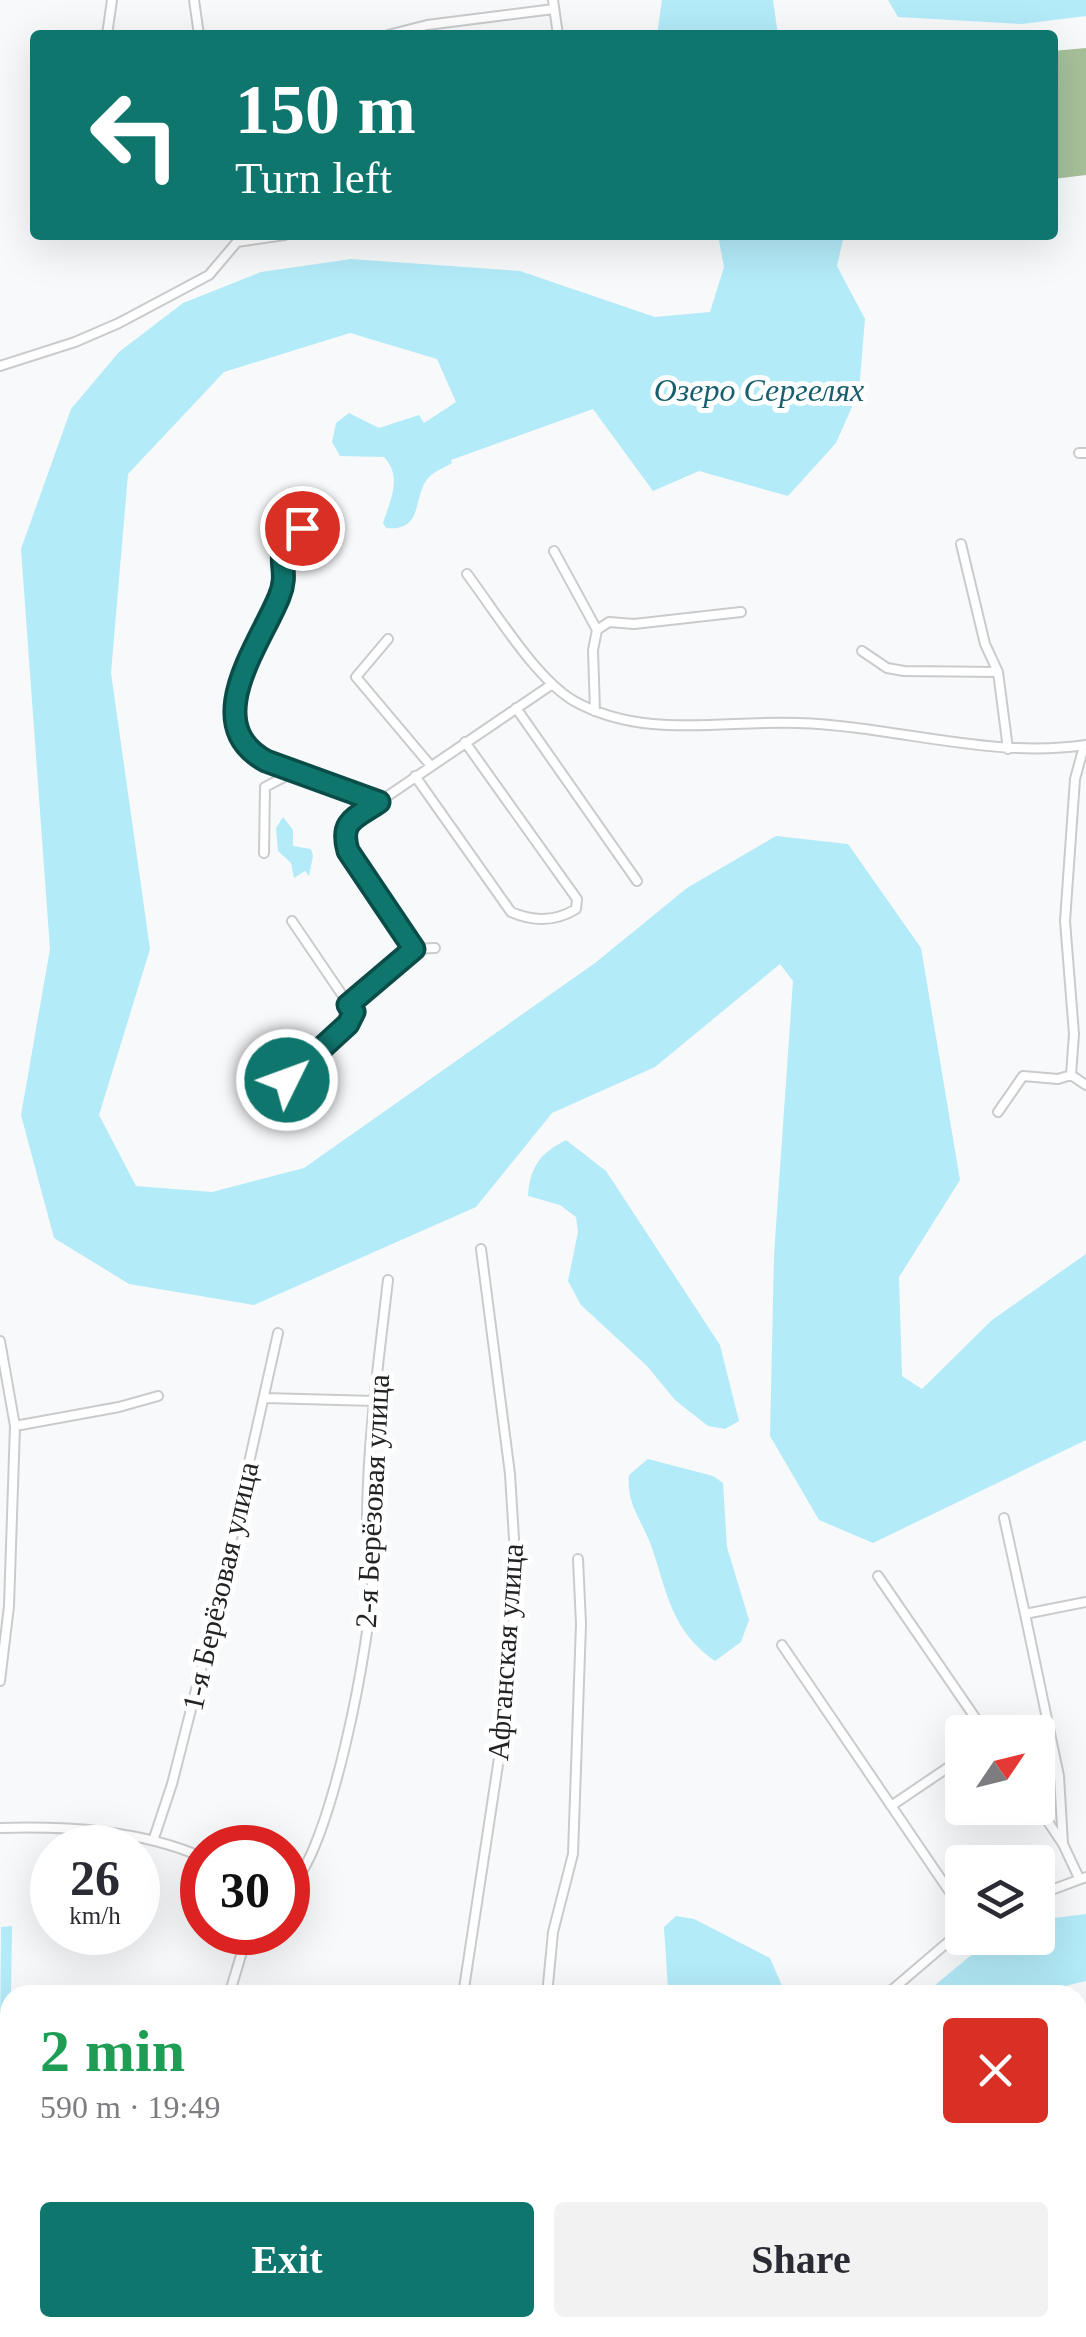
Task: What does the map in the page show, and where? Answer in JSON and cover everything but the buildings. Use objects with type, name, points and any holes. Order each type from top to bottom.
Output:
[{"type":"street","points":[[108,30],[112,0]]},
{"type":"street","points":[[194,0],[198,30]]},
{"type":"street","points":[[408,30],[553,5],[557,30]]},
{"type":"street","points":[[230,240],[232,248]]},
{"type":"street","points":[[0,366],[119,323],[209,275],[237,242],[251,240]]},
{"type":"street","points":[[316,516],[285,542],[281,594],[240,677],[242,741],[252,753],[294,772],[379,802]]},
{"type":"street","points":[[960,544],[986,644],[998,672],[1008,749]]},
{"type":"street","points":[[554,551],[597,630],[593,650],[596,711]]},
{"type":"street","points":[[467,574],[552,685],[596,711],[638,724],[722,726],[799,722],[1008,749],[1085,745],[1075,779],[1065,921],[1074,1034],[1071,1075]]},
{"type":"street","points":[[597,630],[609,622],[634,624],[742,612]]},
{"type":"street","points":[[388,639],[356,677],[431,766]]},
{"type":"street","points":[[862,651],[888,668],[904,672],[998,672]]},
{"type":"street","points":[[414,949],[348,851],[343,834],[348,823],[552,685]]},
{"type":"street","points":[[516,708],[636,881]]},
{"type":"street","points":[[415,776],[511,912],[550,920],[576,909],[576,898],[465,742]]},
{"type":"street","points":[[264,853],[265,787],[294,772]]},
{"type":"street","points":[[287,1080],[348,1024],[354,1012],[292,921]]},
{"type":"street","points":[[348,1005],[414,949],[434,948]]},
{"type":"street","points":[[1071,1075],[1086,1085]]},
{"type":"street","points":[[998,1112],[1023,1076],[1058,1079],[1071,1075]]},
{"type":"street","name":"Афганская улица","points":[[464,1985],[499,1758],[514,1590],[510,1474],[481,1249]]},
{"type":"street","name":"2-я Берёзовая улица","points":[[310,1856],[346,1746],[360,1669],[372,1575],[366,1516],[388,1280]]},
{"type":"street","name":"1-я Берёзовая улица","points":[[158,1825],[214,1620],[278,1333]]},
{"type":"street","points":[[0,1341],[15,1426],[0,1681]]},
{"type":"street","points":[[15,1426],[158,1396]]},
{"type":"street","points":[[265,1398],[375,1401]]},
{"type":"street","points":[[1004,1518],[1044,1715]]},
{"type":"street","points":[[549,1985],[553,1932],[573,1854],[581,1624],[578,1559]]},
{"type":"street","points":[[878,1576],[974,1715]]},
{"type":"street","points":[[1025,1614],[1086,1602]]},
{"type":"street","points":[[782,1646],[945,1885]]},
{"type":"street","points":[[1055,1760],[1064,1844]]},
{"type":"street","points":[[891,1806],[945,1769]]},
{"type":"street","points":[[1051,1825],[1082,1877],[1055,1888]]},
{"type":"street","points":[[0,1828],[30,1827]]},
{"type":"street","points":[[898,1985],[945,1945]]},
{"type":"street","points":[[231,1985],[241,1955]]},
{"type":"green space","points":[[1086,48],[1086,175],[1058,178],[1058,51]]},
{"type":"water","points":[[662,0],[773,0],[777,30],[658,30]]},
{"type":"water","points":[[888,0],[1086,0],[1086,16],[1022,24],[898,17]]},
{"type":"water","name":"Озеро Сергелях","points":[[719,240],[843,240],[837,266],[865,319],[859,391],[836,443],[788,496],[699,471],[653,491],[593,409],[451,460],[424,484],[407,524],[386,528],[383,523],[394,481],[390,465],[384,457],[340,456],[332,442],[336,423],[349,413],[379,428],[419,415],[424,423],[456,402],[437,359],[350,333],[224,372],[128,474],[111,673],[150,949],[99,1115],[136,1186],[212,1192],[304,1168],[595,963],[687,888],[776,836],[848,844],[921,948],[960,1180],[899,1277],[902,1376],[922,1389],[992,1320],[1086,1254],[1086,1440],[873,1543],[819,1520],[770,1436],[774,1255],[793,981],[780,964],[655,1067],[552,1113],[476,1207],[254,1305],[129,1284],[54,1238],[21,1115],[50,949],[21,549],[71,409],[119,352],[183,303],[261,272],[351,259],[520,271],[655,317],[710,312],[724,267]]},
{"type":"water","points":[[283,817],[293,830],[293,846],[311,849],[309,876],[305,871],[294,878],[291,863],[278,851],[276,828]]},
{"type":"water","points":[[566,1140],[606,1171],[720,1345],[739,1421],[725,1429],[708,1426],[675,1400],[647,1366],[581,1305],[568,1281],[578,1232],[576,1217],[560,1205],[528,1196],[538,1162]]},
{"type":"water","points":[[648,1459],[713,1476],[723,1483],[727,1547],[749,1620],[741,1642],[715,1661],[680,1624],[633,1505],[629,1475]]},
{"type":"water","points":[[1086,1914],[1086,1981],[1069,1985],[935,1985],[971,1955],[1055,1955],[1055,1918]]},
{"type":"water","points":[[676,1916],[694,1919],[770,1958],[782,1985],[668,1985],[664,1927]]},
{"type":"water","points":[[12,1926],[11,1985],[1,1985],[1,1927]]},
{"type":"route","points":[[287,1080],[348,1024],[354,1012],[348,1005],[414,949],[348,851],[343,834],[348,823],[379,802],[266,761],[242,741],[238,725],[240,677],[281,594],[285,542],[302,528]]}]
